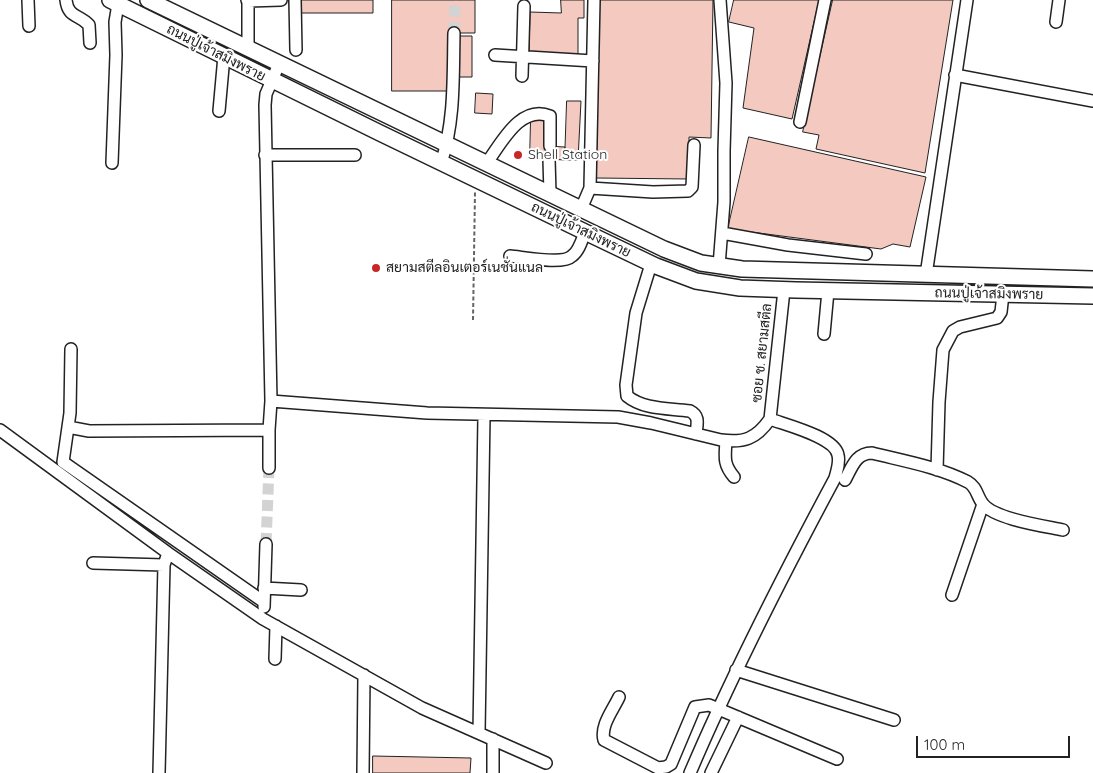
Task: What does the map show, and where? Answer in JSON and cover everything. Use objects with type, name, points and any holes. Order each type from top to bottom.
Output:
[{"type":"main road","name":"ถนนปู่เจ้าสมิงพราย","points":[[148,0],[664,249],[701,263],[742,269],[797,272],[1093,279]]},
{"type":"main road","name":"ถนนปู่เจ้าสมิงพราย","points":[[114,2],[651,264],[696,281],[740,288],[784,290],[1093,296]]},
{"type":"street","points":[[28,0],[29,26]]},
{"type":"street","points":[[66,0],[70,12],[89,25],[90,43]]},
{"type":"street","points":[[248,49],[248,0],[281,0]]},
{"type":"street","points":[[295,0],[296,50]]},
{"type":"street","points":[[581,209],[590,188],[594,0]]},
{"type":"street","points":[[719,266],[724,202],[726,82],[720,0]]},
{"type":"street","points":[[800,122],[825,0]]},
{"type":"street","points":[[926,275],[967,0]]},
{"type":"street","points":[[1056,22],[1059,0]]},
{"type":"street","points":[[112,163],[116,55],[114,2]]},
{"type":"street","points":[[522,76],[524,6]]},
{"type":"street","points":[[441,163],[447,145],[452,93],[454,33]]},
{"type":"street","points":[[495,55],[593,61]]},
{"type":"street","points":[[219,111],[224,56]]},
{"type":"street","points":[[268,468],[271,401],[265,105],[266,94],[279,64]]},
{"type":"street","points":[[955,74],[1093,101]]},
{"type":"street","points":[[486,164],[512,129],[524,118],[532,114],[550,116],[550,146]]},
{"type":"street","points":[[590,188],[653,192],[688,191],[692,187],[694,145]]},
{"type":"street","points":[[265,155],[355,155]]},
{"type":"street","points":[[549,159],[550,194]]},
{"type":"street","points":[[510,256],[548,260],[572,257],[585,232]]},
{"type":"street","points":[[722,233],[788,245],[866,254]]},
{"type":"street","points":[[651,264],[636,312],[626,385],[627,396],[634,402],[648,406],[690,411],[698,419],[696,434]]},
{"type":"street","name":"ซอย ช. สยามสตีล","points":[[770,419],[784,290]]},
{"type":"street","points":[[824,334],[828,291]]},
{"type":"street","points":[[937,470],[943,350],[953,331],[960,327],[997,318],[1001,312],[1003,294]]},
{"type":"street","points":[[71,349],[70,413],[63,462],[264,602]]},
{"type":"street","points":[[271,401],[427,414],[618,417],[732,442],[747,439],[761,432],[770,419],[813,434],[836,448],[839,466],[834,478],[736,670],[690,773]]},
{"type":"street","points":[[479,733],[484,416]]},
{"type":"street","points":[[68,427],[89,431],[269,430]]},
{"type":"street","points":[[0,430],[168,553],[263,619],[422,708],[546,763]]},
{"type":"street","points":[[726,441],[725,459],[727,469],[734,477]]},
{"type":"street","points":[[845,480],[859,456],[865,453],[889,457],[937,470],[970,483],[983,504],[994,512],[1014,519],[1063,530]]},
{"type":"street","points":[[952,595],[983,504]]},
{"type":"street","points":[[263,619],[266,544]]},
{"type":"street","points":[[158,773],[164,566],[168,553]]},
{"type":"street","points":[[94,563],[164,566]]},
{"type":"street","points":[[264,588],[301,590]]},
{"type":"street","points":[[275,659],[276,626]]},
{"type":"street","points":[[736,670],[894,720]]},
{"type":"street","points":[[363,773],[364,675]]},
{"type":"street","points":[[619,697],[604,727],[602,734],[604,740],[658,768],[671,764],[695,707],[709,705],[837,760]]},
{"type":"street","points":[[711,773],[738,717]]},
{"type":"street","points":[[493,740],[493,773]]},
{"type":"path","points":[[473,320],[476,179]]},
{"type":"building","points":[[297,0],[373,0],[373,13],[301,13],[301,3],[297,3]]},
{"type":"building","points":[[392,0],[475,0],[475,33],[449,33],[449,91],[392,91]]},
{"type":"building","points":[[561,0],[584,0],[584,18],[578,18],[578,54],[529,53],[530,12],[561,13]]},
{"type":"building","points":[[598,0],[713,0],[711,138],[689,137],[689,179],[595,178]]},
{"type":"building","points":[[734,0],[819,0],[792,119],[743,108],[754,28],[729,22]]},
{"type":"building","points":[[833,0],[953,0],[925,173],[816,149],[819,135],[803,132]]},
{"type":"building","points":[[456,36],[472,36],[472,77],[456,77]]},
{"type":"building","points":[[476,93],[493,94],[492,114],[475,113]]},
{"type":"building","points":[[567,101],[581,101],[578,160],[565,160]]},
{"type":"building","points":[[531,118],[546,118],[544,146],[565,147],[565,160],[530,158]]},
{"type":"building","points":[[749,137],[926,177],[910,247],[893,244],[881,249],[728,229]]},
{"type":"building","points":[[373,756],[471,758],[470,773],[373,773]]},
{"type":"tunnel","points":[[454,33],[455,0]]},
{"type":"tunnel","points":[[266,544],[269,468]]},
{"type":"place","name":"Shell Station","points":[[518,155]]},
{"type":"place","name":"สยามสตีลอินเตอร์เนชั่นแนล","points":[[376,268]]}]
